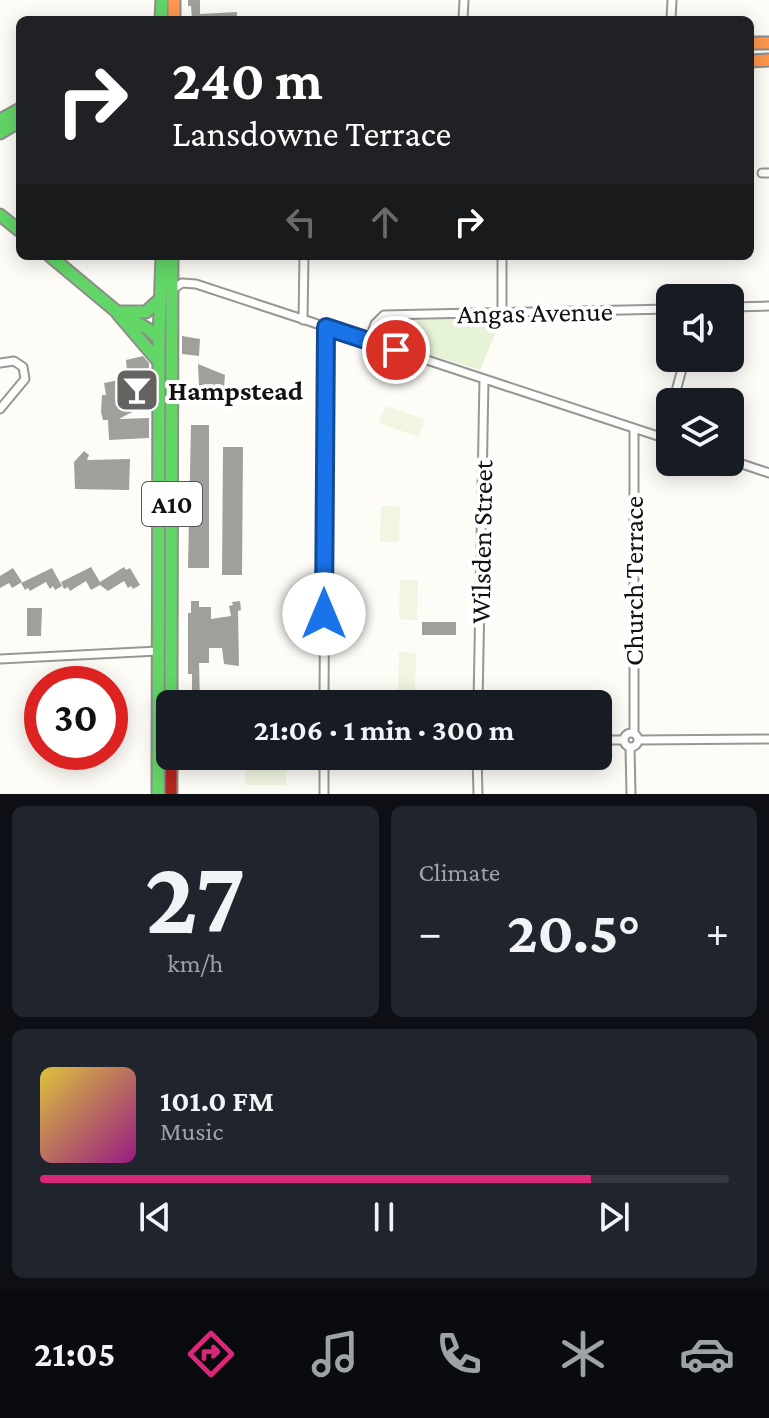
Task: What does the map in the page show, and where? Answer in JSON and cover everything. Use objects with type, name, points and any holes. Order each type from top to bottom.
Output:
[{"type":"main road","points":[[0,215],[16,228]]},
{"type":"main road","points":[[55,260],[118,312],[148,329],[172,358]]},
{"type":"main road","name":"A10","points":[[161,690],[158,651],[162,260]]},
{"type":"main road","name":"A10","points":[[171,690],[172,260]]},
{"type":"main road","points":[[118,312],[146,312],[160,299]]},
{"type":"main road","points":[[118,312],[132,333],[160,362]]},
{"type":"main road","name":"A10","points":[[158,794],[160,770]]},
{"type":"main road","points":[[171,770],[171,794]]},
{"type":"street","points":[[303,320],[304,260]]},
{"type":"street","points":[[502,260],[502,313]]},
{"type":"street","points":[[173,289],[181,283],[189,283],[656,436]]},
{"type":"street","points":[[744,307],[769,306]]},
{"type":"street","name":"Angas Avenue","points":[[369,341],[375,324],[384,315],[656,309]]},
{"type":"street","points":[[324,690],[326,327]]},
{"type":"street","points":[[0,363],[14,361],[23,367],[25,379],[0,409]]},
{"type":"street","name":"Wilsden Street","points":[[478,690],[484,379]]},
{"type":"street","name":"Church Terrace","points":[[634,429],[636,737]]},
{"type":"street","points":[[744,465],[769,473]]},
{"type":"street","points":[[0,659],[158,651]]},
{"type":"street","points":[[631,794],[628,734],[636,737],[769,739]]},
{"type":"street","points":[[612,742],[636,745],[636,737]]},
{"type":"street","points":[[324,770],[324,794]]},
{"type":"street","points":[[477,770],[478,794]]},
{"type":"green space","points":[[502,317],[480,370],[424,353],[416,320]]},
{"type":"green space","points":[[385,406],[425,419],[419,437],[379,423]]},
{"type":"green space","points":[[381,506],[400,506],[399,542],[380,542]]},
{"type":"green space","points":[[400,580],[418,580],[417,620],[399,619]]},
{"type":"green space","points":[[399,652],[416,653],[415,690],[398,690]]},
{"type":"green space","points":[[245,770],[286,770],[286,785],[245,785]]},
{"type":"building","points":[[188,0],[200,0],[200,14],[237,12],[237,16],[192,16],[191,6],[188,6]]},
{"type":"building","points":[[182,336],[200,339],[199,356],[182,354]]},
{"type":"building","points":[[143,356],[149,363],[149,403],[119,419],[149,418],[149,438],[109,440],[108,420],[103,420],[101,412],[102,395],[106,395],[104,383],[123,379],[122,371],[127,371],[126,360]]},
{"type":"building","points":[[198,364],[225,375],[224,387],[199,386]]},
{"type":"building","points":[[191,425],[209,425],[209,568],[188,568]]},
{"type":"building","points":[[223,447],[243,447],[242,575],[222,575]]},
{"type":"building","points":[[84,451],[89,455],[87,460],[130,459],[129,490],[75,489],[74,462]]},
{"type":"building","points":[[91,567],[100,582],[124,567],[126,570],[130,568],[140,585],[128,588],[124,581],[108,591],[100,585],[91,590],[86,581],[70,591],[68,587],[64,589],[61,582]]},
{"type":"building","points":[[13,568],[22,582],[12,588],[9,583],[0,588],[0,576]]},
{"type":"building","points":[[52,568],[62,586],[50,589],[46,582],[30,591],[28,588],[25,590],[21,583]]},
{"type":"building","points":[[191,601],[199,601],[199,607],[211,607],[211,619],[231,616],[229,606],[233,605],[232,602],[240,601],[239,666],[224,664],[222,648],[209,648],[209,663],[199,663],[200,690],[192,690],[192,674],[188,674],[188,613],[191,613]]},
{"type":"building","points":[[27,608],[42,608],[41,636],[27,636]]},
{"type":"building","points":[[422,622],[456,622],[456,635],[422,635]]},
{"type":"traffic: fast","points":[[161,16],[162,0]]},
{"type":"traffic: fast","points":[[0,120],[16,111]]},
{"type":"traffic: fast","points":[[0,133],[16,123]]},
{"type":"traffic: fast","points":[[0,215],[16,228]]},
{"type":"traffic: fast","points":[[55,260],[116,311],[159,339]]},
{"type":"traffic: fast","points":[[158,794],[162,260]]},
{"type":"traffic: fast","points":[[171,690],[172,260]]},
{"type":"traffic: fast","points":[[121,312],[146,312],[160,299]]},
{"type":"traffic: fast","points":[[118,314],[159,362]]},
{"type":"traffic: slow","points":[[174,0],[174,16]]},
{"type":"traffic: slow","points":[[754,43],[769,43]]},
{"type":"traffic: slow","points":[[754,61],[769,60]]},
{"type":"traffic: jam","points":[[171,770],[171,794]]},
{"type":"place","name":"Hampstead","points":[[137,390]]},
{"type":"route","points":[[324,614],[326,327],[396,350]]}]
